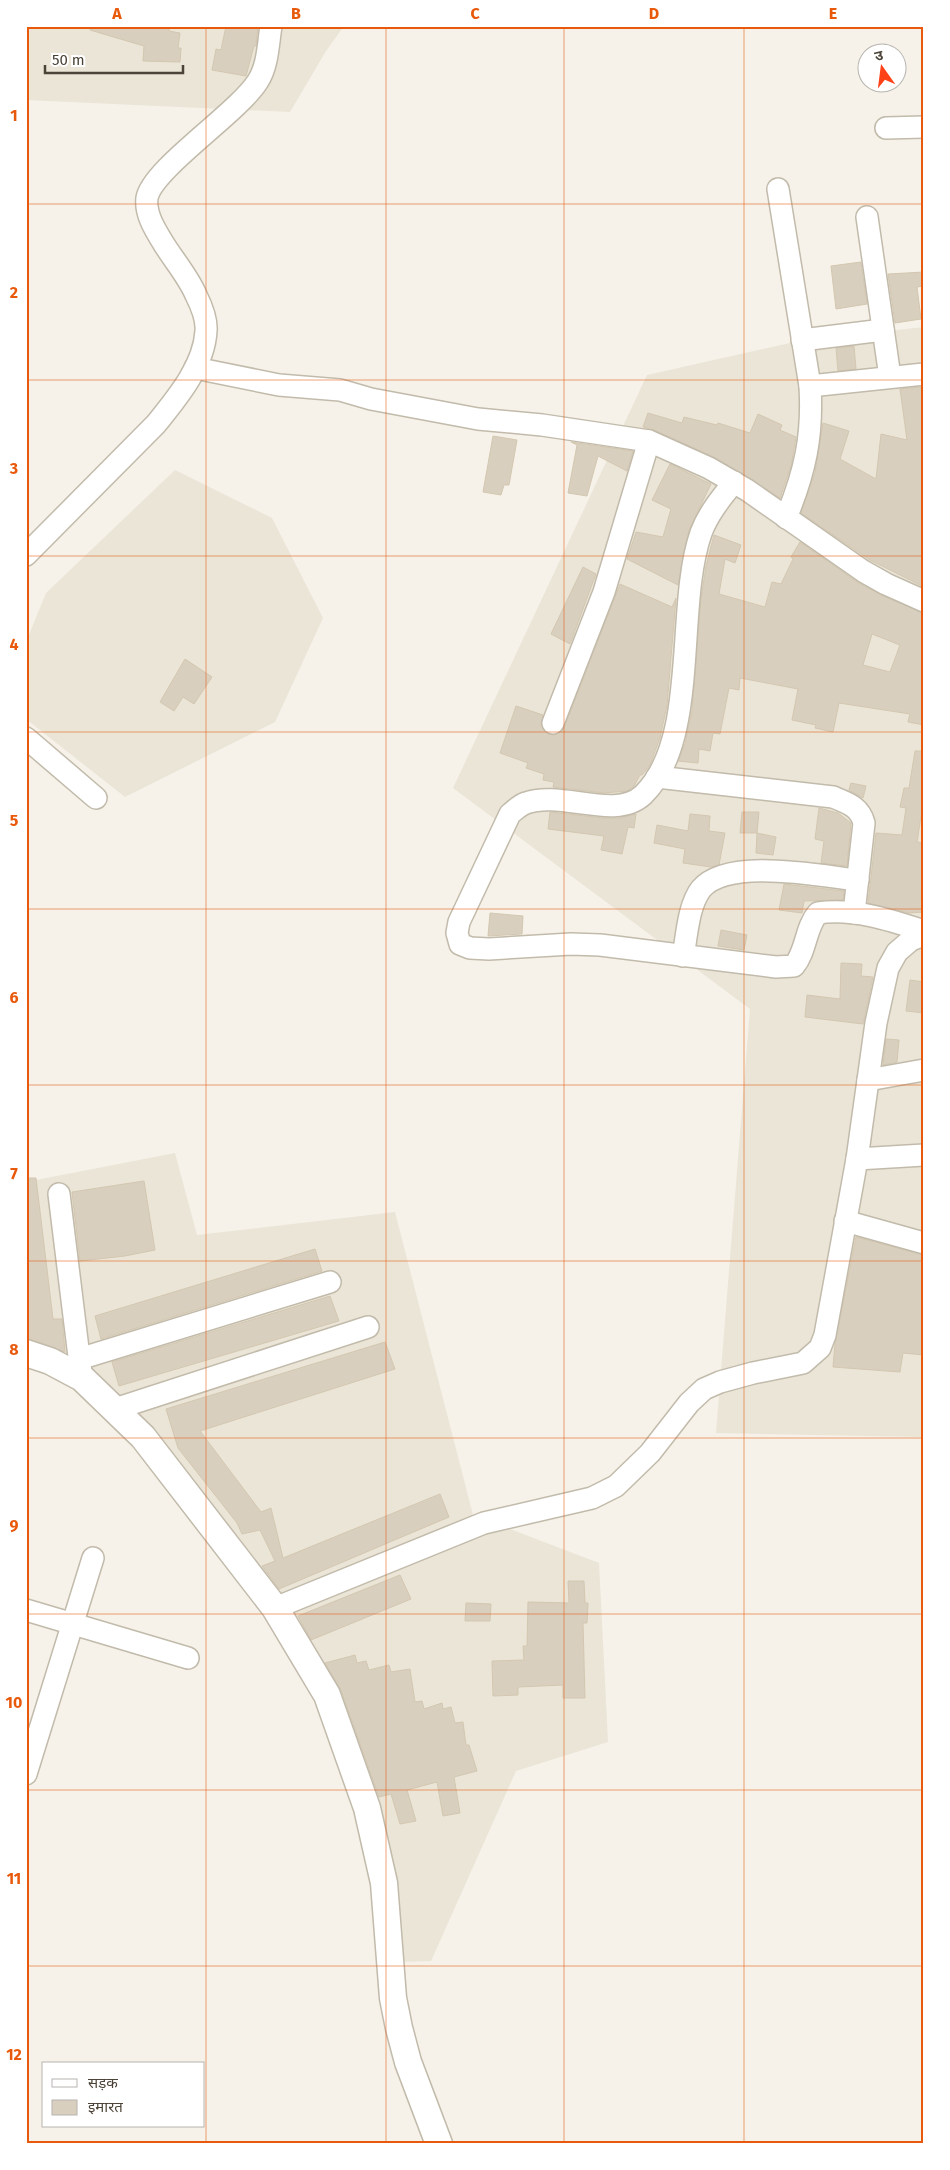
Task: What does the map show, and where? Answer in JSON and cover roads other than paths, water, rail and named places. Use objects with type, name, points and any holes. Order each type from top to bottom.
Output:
[{"type":"street","points":[[26,555],[156,424],[176,400],[195,368],[203,348],[206,330],[203,316],[196,294],[154,228],[149,215],[147,196],[167,171],[251,91],[265,66],[271,26]]},
{"type":"street","points":[[886,128],[924,127]]},
{"type":"street","points":[[778,189],[810,386],[812,418],[809,444],[801,480],[786,518]]},
{"type":"street","points":[[867,217],[890,378]]},
{"type":"street","points":[[802,340],[883,330]]},
{"type":"street","points":[[195,368],[279,385],[340,390],[371,399],[478,419],[542,425],[649,442],[709,468],[734,482],[863,570],[886,584],[924,601]]},
{"type":"street","points":[[810,386],[924,374]]},
{"type":"street","points":[[553,723],[604,592],[649,442]]},
{"type":"street","points":[[734,482],[711,511],[701,532],[687,594],[684,658],[677,724],[671,748],[656,777],[643,794],[632,803],[620,806],[559,799],[538,800],[524,804],[510,814],[459,922],[457,933],[460,944],[470,948],[600,945],[776,967],[794,966],[801,958],[811,921],[818,913],[831,911],[881,917],[924,931]]},
{"type":"street","points":[[26,738],[96,798]]},
{"type":"street","points":[[656,777],[833,797],[851,805],[862,813],[864,824],[854,913]]},
{"type":"street","points":[[683,956],[693,907],[701,890],[714,880],[731,873],[754,870],[858,880]]},
{"type":"street","points":[[275,1608],[484,1523],[592,1498],[616,1486],[656,1446],[689,1403],[704,1389],[745,1375],[791,1366],[812,1357],[820,1348],[825,1335],[856,1159],[876,1022],[888,968],[897,952],[911,940],[924,935]]},
{"type":"street","points":[[868,1080],[924,1070]]},
{"type":"street","points":[[856,1159],[924,1155]]},
{"type":"street","points":[[59,1194],[80,1369]]},
{"type":"street","points":[[845,1221],[924,1243]]},
{"type":"street","points":[[80,1369],[330,1282]]},
{"type":"street","points":[[115,1409],[368,1327]]},
{"type":"street","points":[[26,1353],[80,1369],[115,1409],[143,1437],[275,1608],[327,1695],[367,1808],[384,1884],[393,1998],[399,2028],[408,2062],[439,2144]]},
{"type":"street","points":[[26,1774],[93,1558]]},
{"type":"street","points":[[26,1610],[188,1658]]}]
